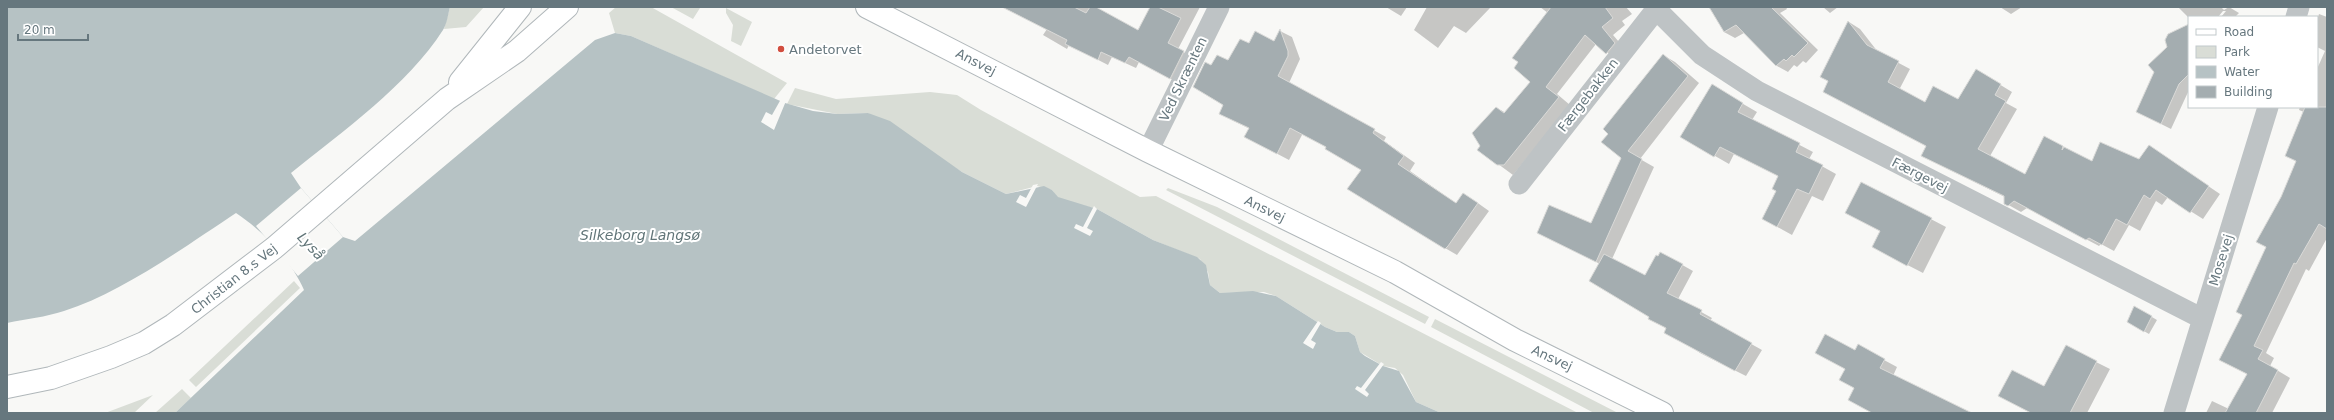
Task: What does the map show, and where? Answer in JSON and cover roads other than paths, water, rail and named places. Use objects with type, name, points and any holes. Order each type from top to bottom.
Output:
[{"type":"street","name":"Christian 8.s Vej","points":[[446,99],[520,7]]},
{"type":"street","name":"Christian 8.s Vej","points":[[7,387],[51,378],[144,343],[209,299],[274,248],[446,99],[517,51],[567,7]]},
{"type":"street","name":"Ansvej","points":[[866,7],[1148,150],[1388,269],[1515,340],[1662,413]]},
{"type":"street","name":"Ved Skrænten","points":[[1148,150],[1219,7]]},
{"type":"street","name":"Færgebakken","points":[[1519,184],[1656,8]]},
{"type":"street","name":"Færgevej","points":[[1656,8],[1702,54],[1757,91],[2203,319]]},
{"type":"street","name":"Mosevej","points":[[2174,413],[2268,108]]},
{"type":"water","name":"Silkeborg Langsø","points":[[7,7],[450,7],[443,30],[412,70],[373,107],[291,173],[301,188],[343,237],[355,241],[595,40],[615,33],[631,36],[785,103],[813,111],[837,114],[868,113],[890,121],[962,172],[1006,194],[1044,186],[1052,190],[1058,197],[1097,209],[1153,240],[1197,257],[1206,265],[1210,285],[1220,293],[1253,291],[1276,296],[1325,327],[1337,332],[1349,332],[1355,336],[1360,352],[1365,356],[1383,366],[1399,371],[1416,402],[1441,413],[175,413],[304,290],[284,257],[266,237],[236,213],[153,268],[108,293],[64,311],[7,323]]},
{"type":"place","name":"Andetorvet","points":[[781,49]]},
{"type":"water label","name":"Lyså","points":[[311,246]]}]
